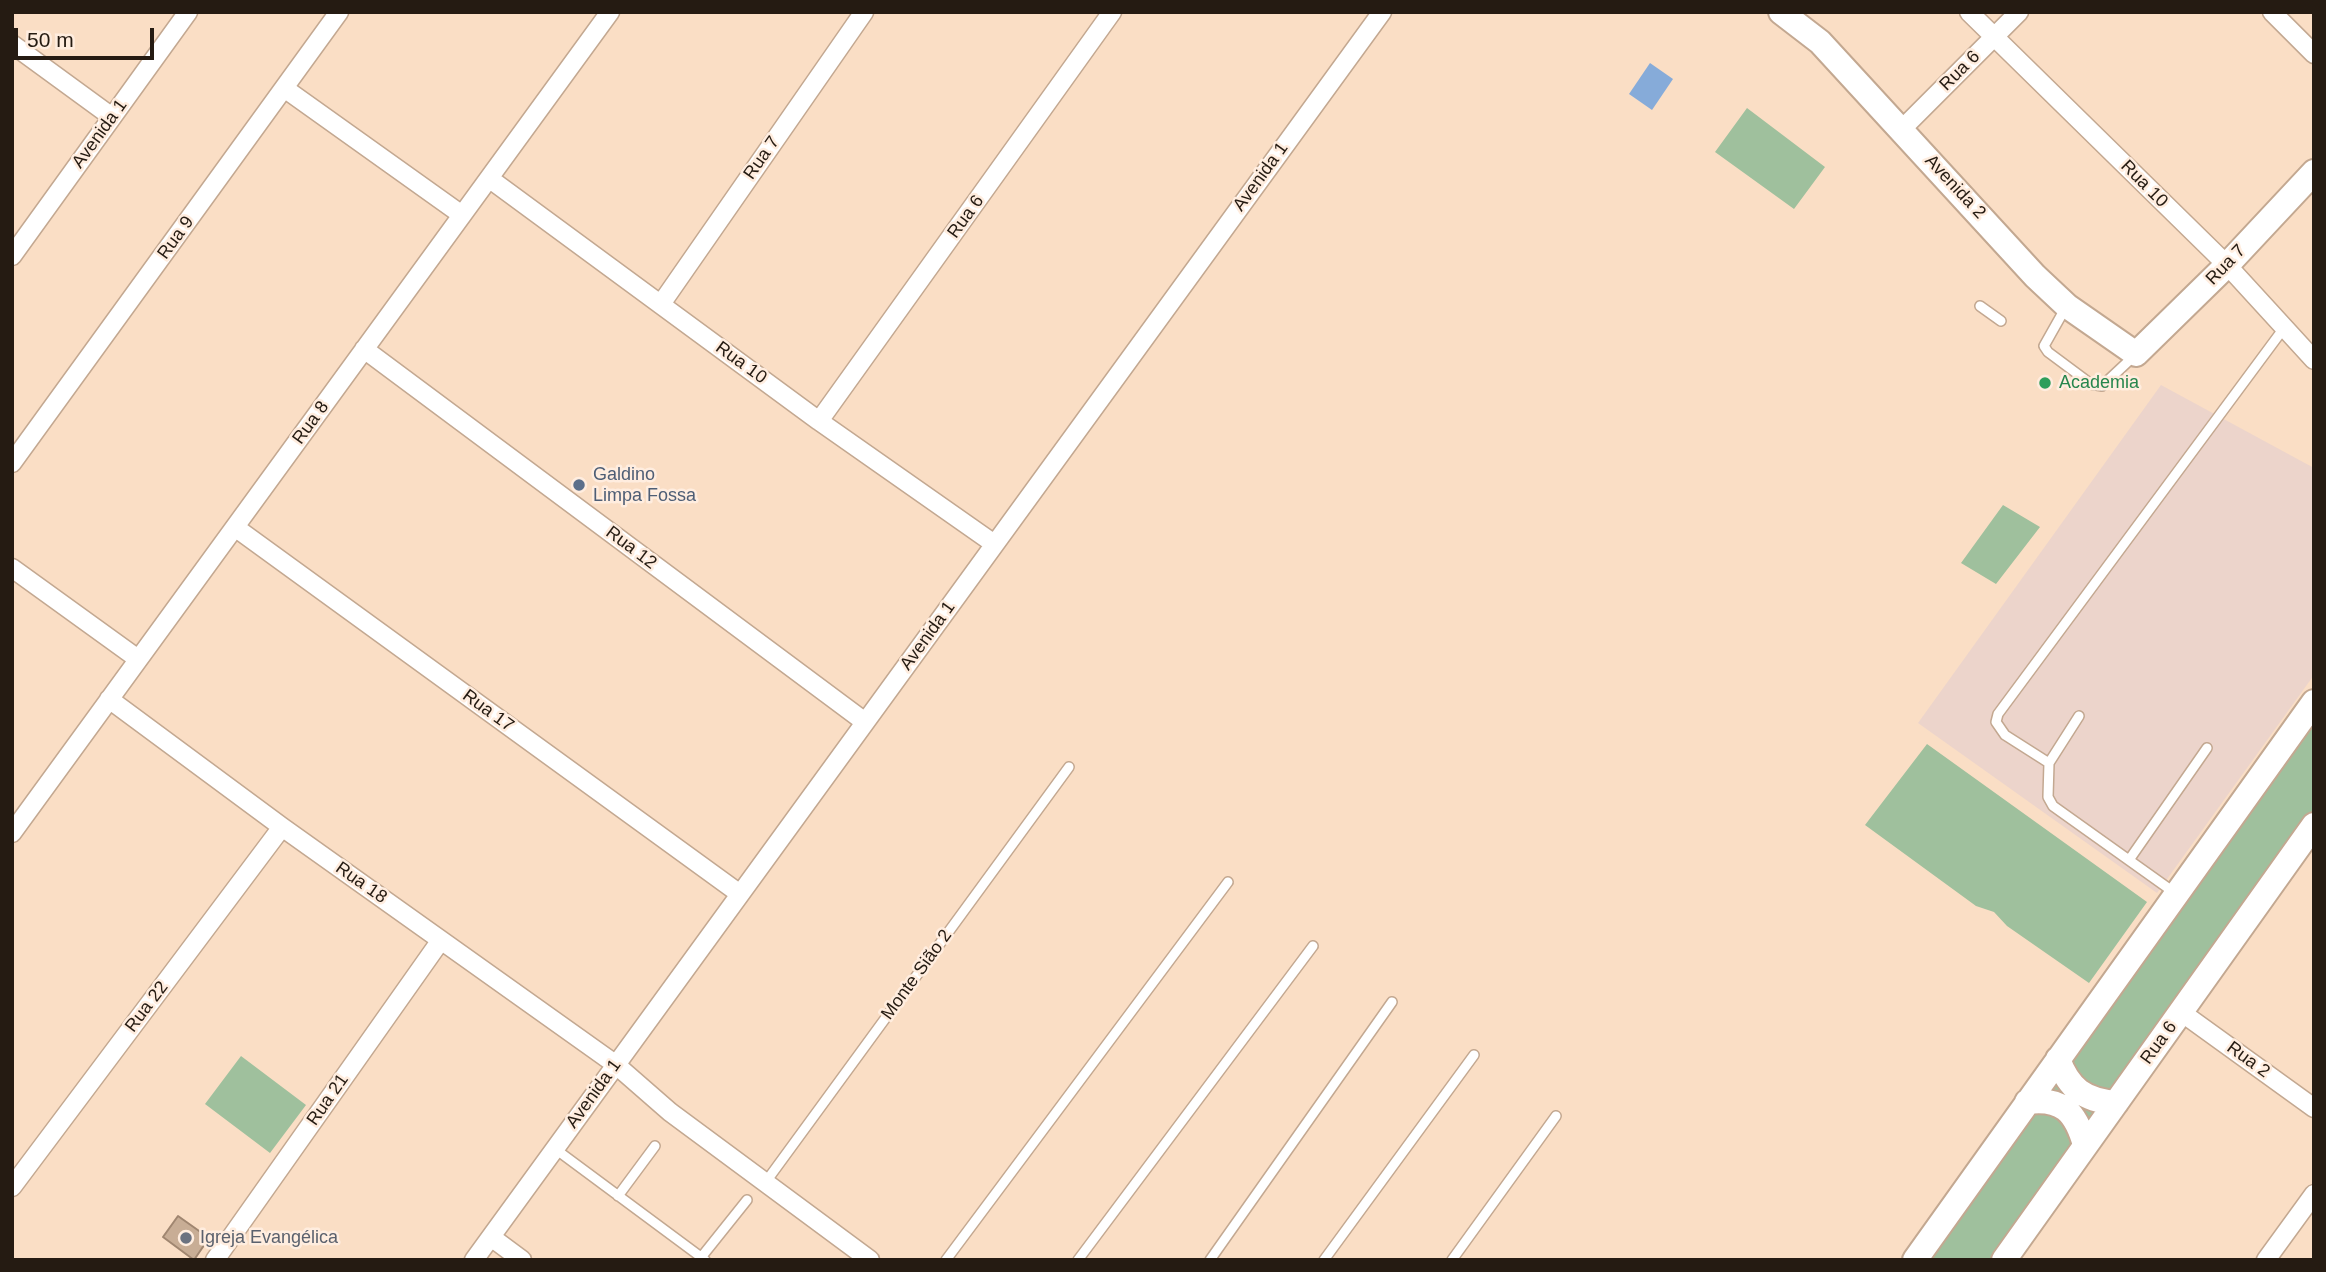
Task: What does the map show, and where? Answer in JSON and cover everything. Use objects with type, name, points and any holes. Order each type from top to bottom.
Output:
[{"type":"street","name":"Avenida 1","points":[[12,256],[188,12]]},
{"type":"street","name":"Rua 9","points":[[12,463],[338,12]]},
{"type":"street","name":"Rua 8","points":[[12,833],[610,12]]},
{"type":"street","name":"Rua 7","points":[[661,304],[864,12]]},
{"type":"street","name":"Rua 6","points":[[820,421],[1112,12]]},
{"type":"street","name":"Avenida 1","points":[[474,1260],[993,543],[1382,12]]},
{"type":"street","name":"Avenida 2","points":[[1781,12],[1820,42],[2067,306],[2136,354]]},
{"type":"street","name":"Rua 10","points":[[1969,12],[2227,265],[2314,360]]},
{"type":"street","name":"Rua 6","points":[[1901,130],[2019,12]]},
{"type":"street","points":[[2272,12],[2314,54]]},
{"type":"street","points":[[12,44],[112,117]]},
{"type":"street","points":[[285,88],[462,215]]},
{"type":"street","name":"Rua 7","points":[[2136,354],[2227,265],[2314,172]]},
{"type":"street","name":"Rua 10","points":[[490,179],[820,421],[993,543]]},
{"type":"street","name":"Rua 12","points":[[364,349],[865,722]]},
{"type":"street","name":"Rua 17","points":[[236,528],[740,894]]},
{"type":"street","points":[[12,568],[138,659]]},
{"type":"street","name":"Rua 18","points":[[109,699],[282,827],[615,1064],[648,1096],[870,1260]]},
{"type":"street","points":[[1915,1260],[2314,702]]},
{"type":"street","name":"Rua 6","points":[[2004,1260],[2314,825]]},
{"type":"street","name":"Rua 22","points":[[12,1187],[282,827]]},
{"type":"street","name":"Rua 21","points":[[215,1260],[441,940]]},
{"type":"street","name":"Rua 2","points":[[2181,1012],[2314,1108]]},
{"type":"street","points":[[2058,1059],[2067,1081],[2082,1095],[2116,1103]]},
{"type":"street","points":[[2027,1102],[2046,1100],[2063,1107],[2078,1121],[2085,1146]]},
{"type":"street","points":[[2266,1260],[2314,1194]]},
{"type":"street","points":[[491,1237],[522,1260]]},
{"type":"lane","points":[[1980,306],[2001,321]]},
{"type":"lane","points":[[2067,306],[2043,346],[2091,384],[2102,386],[2136,354]]},
{"type":"lane","points":[[2049,764],[2005,735],[1996,722],[1998,714],[2284,328]]},
{"type":"lane","points":[[2079,716],[2049,764],[2048,797],[2053,806],[2176,893]]},
{"type":"lane","points":[[2129,860],[2207,748]]},
{"type":"lane","name":"Monte Sião 2","points":[[765,1183],[1069,767]]},
{"type":"lane","points":[[946,1260],[1228,882]]},
{"type":"lane","points":[[1078,1260],[1313,946]]},
{"type":"lane","points":[[1210,1260],[1392,1002]]},
{"type":"lane","points":[[1324,1260],[1474,1055]]},
{"type":"lane","points":[[1452,1260],[1556,1116]]},
{"type":"lane","points":[[618,1196],[654,1146]]},
{"type":"lane","points":[[554,1148],[702,1259],[747,1200]]},
{"type":"shaded area","points":[[2161,385],[2314,468],[2314,675],[2157,893],[1918,723]]},
{"type":"green space","points":[[1747,108],[1825,167],[1794,209],[1715,152]]},
{"type":"green space","points":[[2003,505],[2040,527],[1996,584],[1961,563]]},
{"type":"green space","points":[[2314,711],[2314,835],[2008,1260],[1920,1260]]},
{"type":"green space","points":[[1927,744],[2147,902],[2089,983],[2007,926],[1994,912],[1976,906],[1865,825]]},
{"type":"green space","points":[[241,1056],[306,1105],[270,1153],[205,1104]]},
{"type":"water","points":[[1650,63],[1673,79],[1652,110],[1629,94]]},
{"type":"building","name":"Igreja Evangélica","points":[[178,1216],[209,1238],[194,1260],[163,1237]]},
{"type":"place","name":"Academia","points":[[2045,383]]},
{"type":"place","name":"Galdino Limpa Fossa","points":[[579,485]]},
{"type":"place","name":"Igreja Evangélica","points":[[186,1238]]}]
